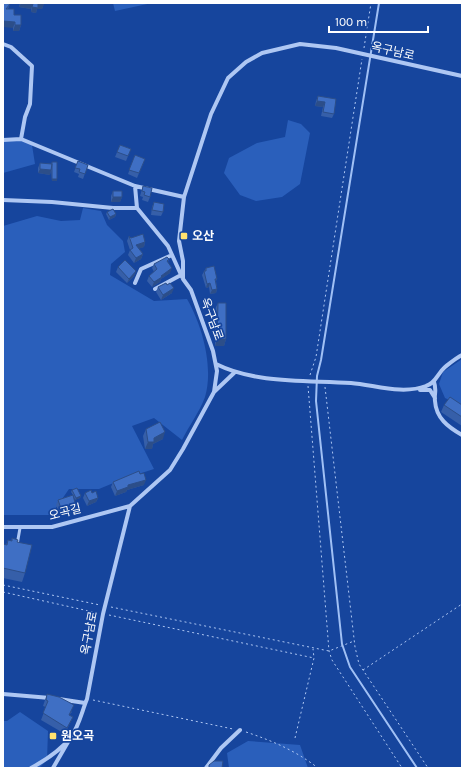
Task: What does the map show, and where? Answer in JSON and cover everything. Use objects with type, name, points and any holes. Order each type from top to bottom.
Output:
[{"type":"street","points":[[3,44],[11,47],[32,66],[30,104],[25,117],[21,139]]},
{"type":"street","name":"옥구남로","points":[[31,768],[51,757],[72,736],[86,701],[105,605],[130,506],[170,470],[214,392],[217,371],[213,351],[191,290],[182,277],[183,261],[179,241],[184,197],[211,114],[228,78],[246,62],[262,53],[300,44],[336,48],[462,76]]},
{"type":"street","points":[[3,140],[21,139],[135,186],[184,197]]},
{"type":"street","points":[[135,186],[137,208],[168,246],[182,277],[155,289]]},
{"type":"street","points":[[3,200],[52,202],[113,208],[137,208]]},
{"type":"street","points":[[135,283],[141,269],[172,255]]},
{"type":"street","points":[[414,389],[434,382],[444,368],[462,355]]},
{"type":"street","points":[[216,364],[234,373],[310,382],[430,390],[435,398]]},
{"type":"street","points":[[214,392],[234,373]]},
{"type":"street","points":[[434,382],[437,392],[435,398],[436,410],[442,421],[462,435]]},
{"type":"street","name":"오곡길","points":[[3,527],[52,527],[130,506]]},
{"type":"street","points":[[3,694],[86,701]]},
{"type":"street","points":[[206,768],[221,748],[240,730]]},
{"type":"street","points":[[53,768],[72,736]]},
{"type":"lane","points":[[17,544],[20,528]]},
{"type":"path","points":[[371,3],[365,55],[316,357],[310,382],[330,651],[332,660],[402,768]]},
{"type":"path","points":[[323,382],[354,641],[359,664],[428,768]]},
{"type":"path","points":[[3,585],[330,651],[354,641]]},
{"type":"path","points":[[3,592],[314,658]]},
{"type":"path","points":[[363,670],[462,604]]},
{"type":"path","points":[[295,738],[314,658],[314,648]]},
{"type":"path","points":[[86,701],[240,730],[273,741],[300,754],[318,768]]},
{"type":"shaded area","points":[[113,3],[152,3],[115,11]]},
{"type":"shaded area","points":[[288,120],[301,124],[310,133],[300,184],[282,197],[256,201],[240,195],[224,173],[229,158],[257,143],[285,137]]},
{"type":"shaded area","points":[[20,139],[32,145],[35,164],[3,173],[3,141]]},
{"type":"shaded area","points":[[83,208],[101,211],[107,225],[123,241],[125,252],[111,264],[110,275],[154,301],[187,299],[202,334],[205,346],[208,373],[205,397],[182,440],[154,418],[132,426],[154,469],[99,489],[69,489],[51,515],[3,515],[3,226],[37,216],[61,221],[80,220]]},
{"type":"shaded area","points":[[462,359],[462,406],[445,398],[439,384],[443,372]]},
{"type":"shaded area","points":[[20,712],[48,731],[47,760],[39,768],[3,768],[3,721],[7,721]]},
{"type":"shaded area","points":[[248,741],[300,745],[308,768],[229,768],[227,753]]},
{"type":"building","points":[[3,3],[10,4],[6,9],[14,9],[14,15],[21,15],[21,25],[15,25],[15,22],[3,21]]},
{"type":"building","points":[[25,3],[44,4],[38,4],[38,8],[32,7],[33,4]]},
{"type":"building","points":[[318,96],[336,99],[334,114],[323,112],[325,102],[317,101]]},
{"type":"building","points":[[120,145],[131,149],[128,156],[117,152]]},
{"type":"building","points":[[135,155],[145,159],[139,173],[129,170]]},
{"type":"building","points":[[78,161],[88,165],[85,174],[79,172],[80,169],[75,168]]},
{"type":"building","points":[[52,162],[57,162],[57,179],[52,179]]},
{"type":"building","points":[[40,163],[52,164],[51,170],[40,169]]},
{"type":"building","points":[[143,186],[152,188],[150,197],[144,195],[145,192],[142,191]]},
{"type":"building","points":[[113,191],[122,191],[122,197],[113,197]]},
{"type":"building","points":[[154,202],[164,204],[163,212],[152,210]]},
{"type":"building","points":[[113,209],[116,214],[110,217],[107,212]]},
{"type":"building","points":[[143,234],[145,242],[136,245],[143,254],[136,258],[130,250],[133,248],[129,236],[131,238]]},
{"type":"building","points":[[167,257],[169,259],[167,261],[172,268],[154,282],[149,276],[157,269],[154,264]]},
{"type":"building","points":[[125,260],[136,271],[129,279],[118,267]]},
{"type":"building","points":[[214,266],[217,279],[215,279],[217,289],[212,290],[210,283],[207,284],[204,271],[206,271],[206,268]]},
{"type":"building","points":[[166,283],[167,285],[170,283],[174,288],[163,295],[158,287]]},
{"type":"building","points":[[218,303],[226,303],[226,339],[217,339]]},
{"type":"building","points":[[450,397],[462,405],[462,417],[444,405]]},
{"type":"building","points":[[160,422],[165,432],[154,438],[154,442],[148,442],[146,429]]},
{"type":"building","points":[[139,471],[140,474],[144,473],[146,480],[128,485],[128,487],[117,491],[113,482]]},
{"type":"building","points":[[77,488],[81,496],[76,498],[72,490]]},
{"type":"building","points":[[91,490],[92,493],[96,491],[98,498],[89,501],[85,493]]},
{"type":"building","points":[[73,495],[76,507],[62,511],[58,500]]},
{"type":"building","points":[[12,538],[18,540],[17,542],[32,545],[25,573],[3,568],[3,544],[7,545],[8,540],[12,541]]},
{"type":"building","points":[[47,694],[59,697],[74,705],[69,715],[73,717],[67,728],[43,713],[48,701],[46,700]]},
{"type":"building","points":[[214,761],[223,761],[222,768],[209,768],[209,765]]},
{"type":"waterway","points":[[379,3],[321,360],[317,376],[316,401],[342,644],[350,667],[417,768]]},
{"type":"place","name":"오산","points":[[184,236]]},
{"type":"place","name":"원오곡","points":[[53,736]]}]
